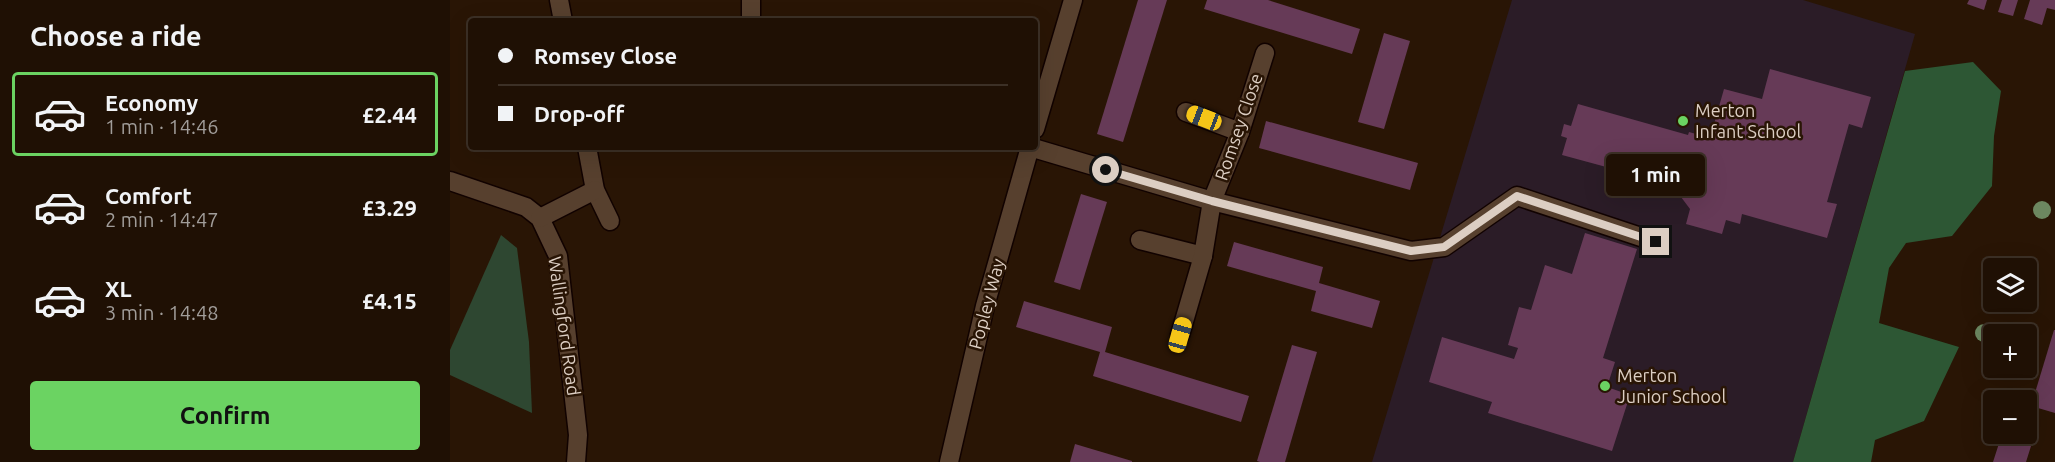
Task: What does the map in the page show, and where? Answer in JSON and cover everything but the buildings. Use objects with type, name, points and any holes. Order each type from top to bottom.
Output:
[{"type":"street","points":[[559,0],[562,18]]},
{"type":"street","points":[[751,0],[751,18]]},
{"type":"street","points":[[1038,119],[1073,0]]},
{"type":"street","name":"Romsey Close","points":[[1180,335],[1203,256],[1212,201],[1240,132],[1265,52]]},
{"type":"street","points":[[1186,112],[1240,132]]},
{"type":"street","name":"Romsey Close","points":[[1038,149],[1212,201],[1411,251],[1444,247],[1517,196],[1656,242]]},
{"type":"street","points":[[588,150],[595,190],[610,221]]},
{"type":"street","name":"Popley Way","points":[[950,462],[986,306],[1029,150]]},
{"type":"street","points":[[450,182],[526,207],[540,218],[595,190]]},
{"type":"street","name":"Wallingford Road","points":[[540,218],[558,256],[578,435],[576,462]]},
{"type":"street","points":[[1140,240],[1203,256]]},
{"type":"shaded area","points":[[1512,0],[1803,0],[1915,34],[1793,462],[1372,462]]},
{"type":"green space","points":[[1973,62],[2001,91],[1994,136],[1992,186],[1952,236],[1906,243],[1889,268],[1879,323],[1959,347],[1924,421],[1875,440],[1871,462],[1793,462],[1905,71]]},
{"type":"green space","points":[[501,235],[517,248],[529,342],[532,413],[450,375],[450,350]]},
{"type":"place","name":"Merton Infant School","points":[[1683,121]]},
{"type":"place","name":"Merton Junior School","points":[[1605,386]]},
{"type":"route","points":[[1106,170],[1212,201],[1411,251],[1444,247],[1517,196],[1656,242]]}]
